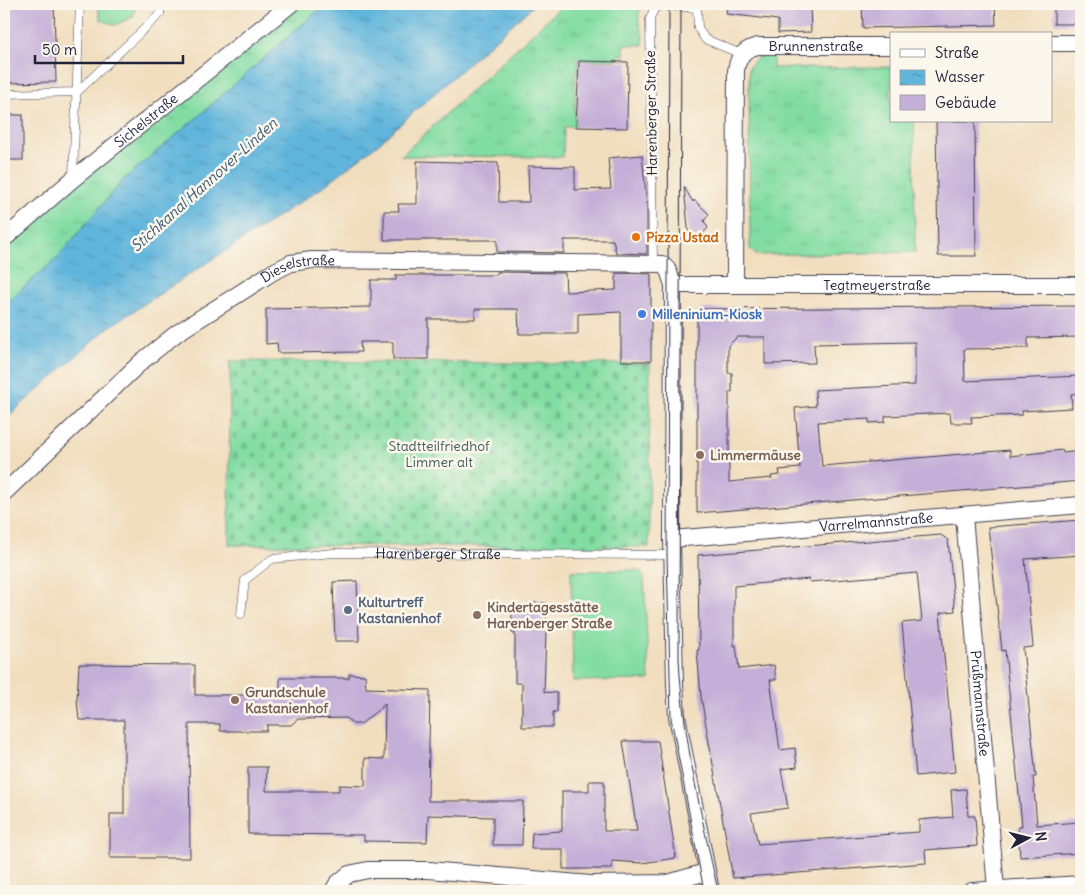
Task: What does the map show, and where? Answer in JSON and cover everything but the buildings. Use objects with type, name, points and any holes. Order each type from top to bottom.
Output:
[{"type":"street","name":"Sichelstraße","points":[[4,239],[73,179],[291,4]]},
{"type":"street","points":[[1052,43],[1081,43]]},
{"type":"street","name":"Brunnenstraße","points":[[741,54],[749,48],[758,46],[890,46]]},
{"type":"street","points":[[735,285],[736,71],[741,54]]},
{"type":"street","name":"Dieselstraße","points":[[4,492],[141,362],[177,333],[240,292],[291,263],[312,260],[653,263],[662,264],[671,278]]},
{"type":"street","points":[[671,278],[672,539],[677,716],[711,891]]},
{"type":"street","name":"Tegtmeyerstraße","points":[[671,278],[735,285],[1081,285]]},
{"type":"street","name":"Varrelmannstraße","points":[[672,539],[1081,505]]},
{"type":"street","name":"Prüßmannstraße","points":[[964,516],[996,890]]},
{"type":"street","points":[[333,891],[337,884],[349,874],[368,870],[430,870],[590,884],[668,882],[706,872]]},
{"type":"street","points":[[971,891],[1081,884]]},
{"type":"lane","points":[[73,179],[80,4]]},
{"type":"lane","points":[[4,94],[77,92],[160,14],[161,4]]},
{"type":"lane","name":"Harenberger Straße","points":[[653,263],[650,19],[654,9],[661,5],[697,8],[698,28],[705,39],[741,54]]},
{"type":"lane","name":"Harenberger Straße","points":[[242,614],[245,580],[272,559],[333,553],[673,556]]},
{"type":"green space","points":[[97,4],[137,4],[133,17],[115,25],[101,20]]},
{"type":"green space","points":[[291,4],[325,4],[201,114],[55,260],[4,304],[4,239]]},
{"type":"green space","points":[[564,4],[642,4],[639,22],[643,45],[624,45],[624,55],[618,55],[618,60],[578,60],[578,73],[575,73],[575,126],[564,127],[563,157],[401,156]]},
{"type":"green space","points":[[773,54],[773,68],[890,67],[890,122],[914,122],[915,252],[756,255],[750,249],[749,67],[758,57]]},
{"type":"green space","name":"Stadtteilfriedhof Limmer alt","points":[[230,361],[650,364],[649,547],[229,545]]},
{"type":"green space","points":[[635,570],[641,572],[644,578],[649,680],[573,681],[571,571]]},
{"type":"water","name":"Stichkanal Hannover-Linden","points":[[325,4],[535,4],[378,144],[320,189],[108,328],[4,420],[4,304],[55,260],[125,178],[201,114]]},
{"type":"tram line","points":[[669,4],[667,556],[671,718],[704,891]]},
{"type":"tram line","points":[[681,4],[679,659],[684,718],[699,805],[718,891]]},
{"type":"place","name":"Pizza Ustad","points":[[636,237]]},
{"type":"place","name":"Milleninium-Kiosk","points":[[642,314]]},
{"type":"place","name":"Limmermäuse","points":[[700,455]]},
{"type":"place","name":"Kulturtreff Kastanienhof","points":[[348,610]]},
{"type":"place","name":"Kindertagesstätte Harenberger Straße","points":[[477,615]]},
{"type":"place","name":"Grundschule Kastanienhof","points":[[235,700]]}]
